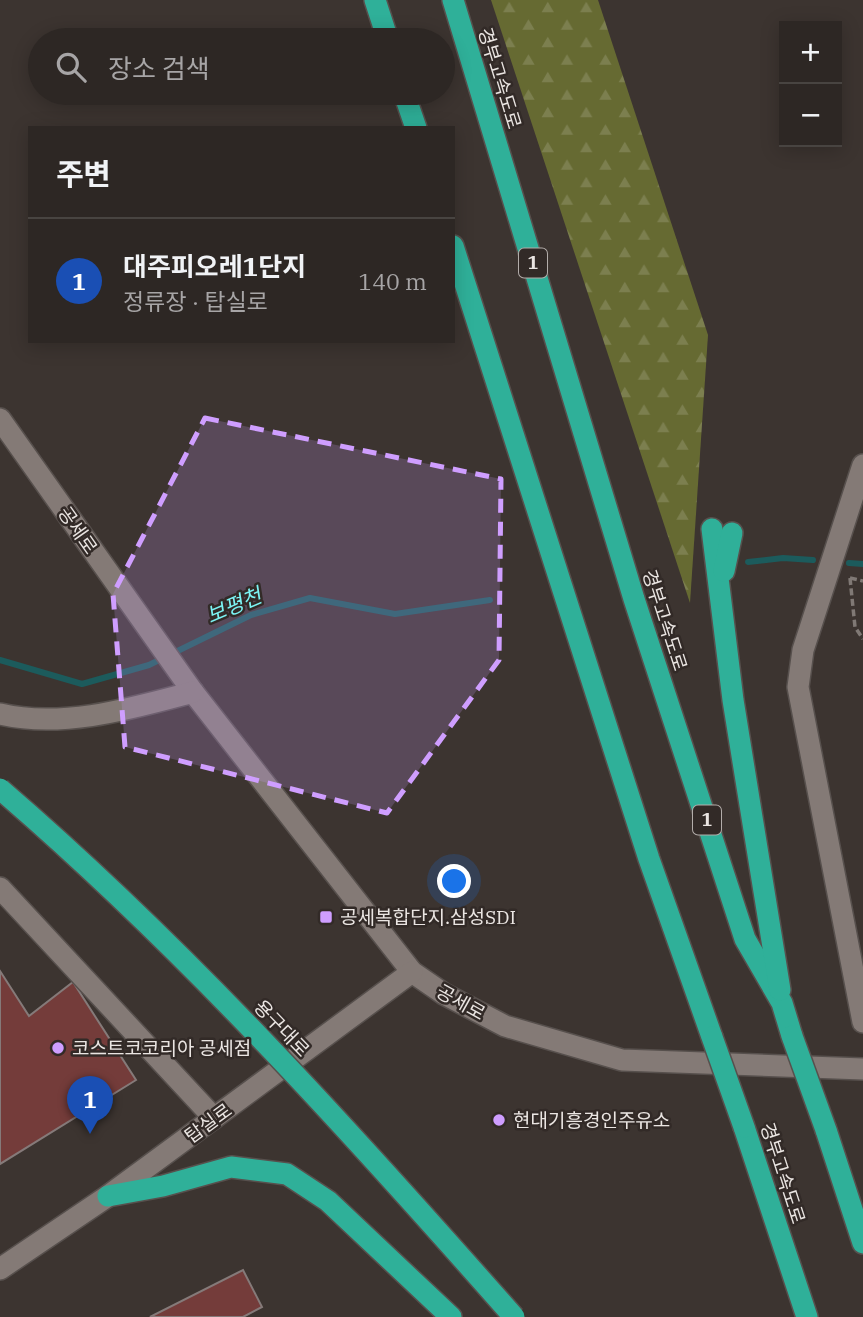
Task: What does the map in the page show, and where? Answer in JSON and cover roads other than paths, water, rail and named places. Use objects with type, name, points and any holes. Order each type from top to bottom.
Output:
[{"type":"highway","points":[[375,0],[384,28]]},
{"type":"highway","name":"경부고속도로","points":[[453,0],[634,599],[741,926],[782,1003],[863,1242]]},
{"type":"highway","points":[[408,105],[415,126]]},
{"type":"highway","name":"경부고속도로","points":[[455,252],[649,859],[744,1127],[807,1317]]},
{"type":"highway","points":[[722,531],[719,590],[733,700],[782,1003]]},
{"type":"highway","name":"용구대로","points":[[0,789],[142,918],[253,1031],[351,1132],[514,1317]]},
{"type":"highway","points":[[108,1196],[163,1186],[231,1167],[287,1174],[328,1202],[452,1317]]},
{"type":"street","name":"공세로","points":[[0,419],[156,642],[412,972],[505,1026],[622,1060],[863,1069]]},
{"type":"street","points":[[863,465],[803,650],[798,687],[863,1022]]},
{"type":"street","points":[[0,714],[35,719],[95,714],[189,686]]},
{"type":"street","points":[[0,888],[214,1118]]},
{"type":"street","name":"탑실로","points":[[0,1269],[108,1196],[412,972]]},
{"type":"waterway","name":"보평천","points":[[748,562],[783,558],[813,560]]},
{"type":"waterway","name":"보평천","points":[[849,563],[863,564]]},
{"type":"waterway","name":"보평천","points":[[0,660],[82,684],[149,665],[251,615],[310,598],[395,614],[490,600]]},
{"type":"place","name":"공세복합단지.삼성SDI","points":[[326,917]]},
{"type":"place","name":"코스트코코리아 공세점","points":[[58,1048]]},
{"type":"place","name":"현대기흥경인주유소","points":[[499,1120]]},
{"type":"place","name":"대주피오레1단지","points":[[90,1134]]}]
